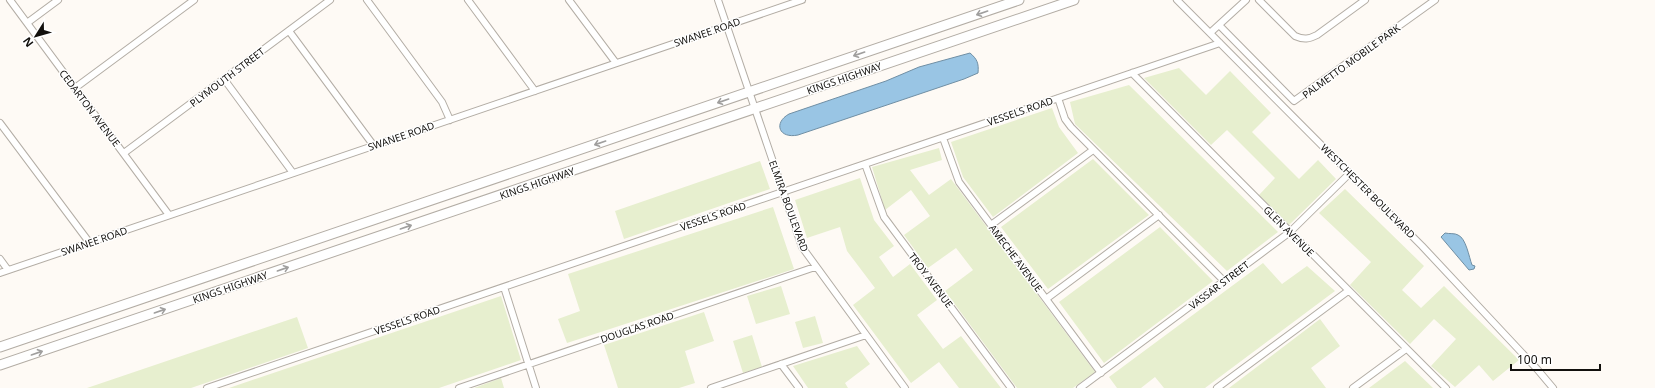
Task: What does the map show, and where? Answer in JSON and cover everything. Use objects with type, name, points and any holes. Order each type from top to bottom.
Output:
[{"type":"main road","name":"KINGS HIGHWAY","points":[[0,347],[1019,0]]},
{"type":"main road","name":"KINGS HIGHWAY","points":[[0,366],[1074,0]]},
{"type":"street","name":"CEDARTON AVENUE","points":[[10,0],[169,215]]},
{"type":"street","points":[[27,23],[58,0]]},
{"type":"street","points":[[75,88],[194,0]]},
{"type":"street","name":"PLYMOUTH STREET","points":[[124,153],[330,0]]},
{"type":"street","points":[[367,0],[442,102],[450,120]]},
{"type":"street","points":[[468,0],[535,91]]},
{"type":"street","points":[[569,0],[616,63]]},
{"type":"street","name":"ELMIRA BOULEVARD","points":[[718,0],[802,247],[815,267],[905,388]]},
{"type":"street","name":"SWANEE ROAD","points":[[0,273],[802,0]]},
{"type":"street","name":"WESTCHESTER BOULEVARD","points":[[1177,0],[1427,251],[1538,368],[1553,388]]},
{"type":"street","points":[[1210,33],[1246,0]]},
{"type":"street","points":[[1259,0],[1295,36],[1302,39],[1317,35],[1366,0]]},
{"type":"street","name":"PALMETTO MOBILE PARK","points":[[1219,25],[1294,101],[1435,0]]},
{"type":"street","points":[[289,31],[374,146]]},
{"type":"street","name":"VESSELS ROAD","points":[[207,388],[1220,43]]},
{"type":"street","name":"GLEN AVENUE","points":[[1132,73],[1446,388]]},
{"type":"street","points":[[224,79],[293,173]]},
{"type":"street","points":[[1058,98],[1068,123],[1224,281]]},
{"type":"street","points":[[0,123],[89,242]]},
{"type":"street","name":"AMECHE AVENUE","points":[[943,138],[956,176],[1101,373]]},
{"type":"street","points":[[991,225],[1093,150]]},
{"type":"street","name":"TROY AVENUE","points":[[865,164],[884,217],[1011,388]]},
{"type":"street","name":"VASSAR STREET","points":[[1080,388],[1290,232],[1350,173]]},
{"type":"street","points":[[1046,299],[1159,215]]},
{"type":"street","points":[[0,259],[8,270]]},
{"type":"street","name":"DOUGLAS ROAD","points":[[459,388],[815,267]]},
{"type":"street","points":[[504,287],[536,388]]},
{"type":"street","points":[[1217,388],[1348,290]]},
{"type":"street","points":[[711,388],[866,335]]},
{"type":"street","points":[[1353,388],[1406,348]]},
{"type":"street","points":[[781,364],[799,388]]},
{"type":"green space","points":[[1179,68],[1206,95],[1230,71],[1271,113],[1252,132],[1299,179],[1318,160],[1336,179],[1289,225],[1259,195],[1275,178],[1227,130],[1211,145],[1144,78]]},
{"type":"green space","points":[[1129,85],[1278,232],[1227,271],[1075,124],[1070,102]]},
{"type":"green space","points":[[1052,108],[1059,127],[1078,153],[993,217],[963,177],[951,142]]},
{"type":"green space","points":[[939,148],[942,160],[910,170],[929,195],[951,179],[1095,372],[1073,388],[1017,388],[945,291],[973,270],[956,248],[928,268],[904,235],[930,216],[911,190],[885,210],[872,167]]},
{"type":"green space","points":[[1093,159],[1149,215],[1048,289],[1001,227]]},
{"type":"green space","points":[[760,161],[770,189],[624,239],[615,211]]},
{"type":"green space","points":[[860,178],[874,220],[894,246],[879,257],[893,277],[910,264],[937,300],[917,315],[943,349],[961,336],[1001,388],[959,388],[939,362],[911,383],[853,305],[875,288],[847,251],[840,227],[807,238],[795,200]]},
{"type":"green space","points":[[1345,189],[1424,266],[1402,290],[1421,308],[1444,286],[1519,360],[1493,381],[1479,365],[1455,387],[1431,366],[1456,339],[1434,319],[1410,344],[1350,285],[1371,262],[1319,213]]},
{"type":"green space","points":[[773,207],[794,269],[567,343],[558,319],[580,311],[568,274]]},
{"type":"green space","points":[[1160,227],[1213,281],[1104,363],[1059,302]]},
{"type":"green space","points":[[1263,263],[1282,284],[1307,266],[1335,291],[1205,388],[1164,388],[1155,377],[1141,388],[1117,388],[1109,377]]},
{"type":"green space","points":[[781,286],[790,314],[756,324],[747,296]]},
{"type":"green space","points":[[501,296],[521,360],[439,388],[229,388]]},
{"type":"green space","points":[[704,312],[714,341],[685,351],[695,383],[679,388],[618,388],[604,345]]},
{"type":"green space","points":[[815,316],[823,343],[803,348],[795,322]]},
{"type":"green space","points":[[297,317],[308,348],[191,388],[87,388]]},
{"type":"green space","points":[[1320,319],[1340,346],[1311,368],[1326,388],[1229,388]]},
{"type":"green space","points":[[752,335],[762,367],[743,373],[733,341]]},
{"type":"green space","points":[[857,346],[870,364],[845,383],[848,388],[808,388],[793,366]]},
{"type":"green space","points":[[1405,361],[1433,388],[1369,388]]},
{"type":"green space","points":[[501,378],[504,388],[474,388]]},
{"type":"water","points":[[970,53],[977,62],[978,73],[964,79],[798,135],[786,135],[780,129],[781,122],[789,114],[886,81],[919,67]]},
{"type":"water","points":[[1445,233],[1455,234],[1461,237],[1472,265],[1475,266],[1474,269],[1469,270],[1441,237]]}]
